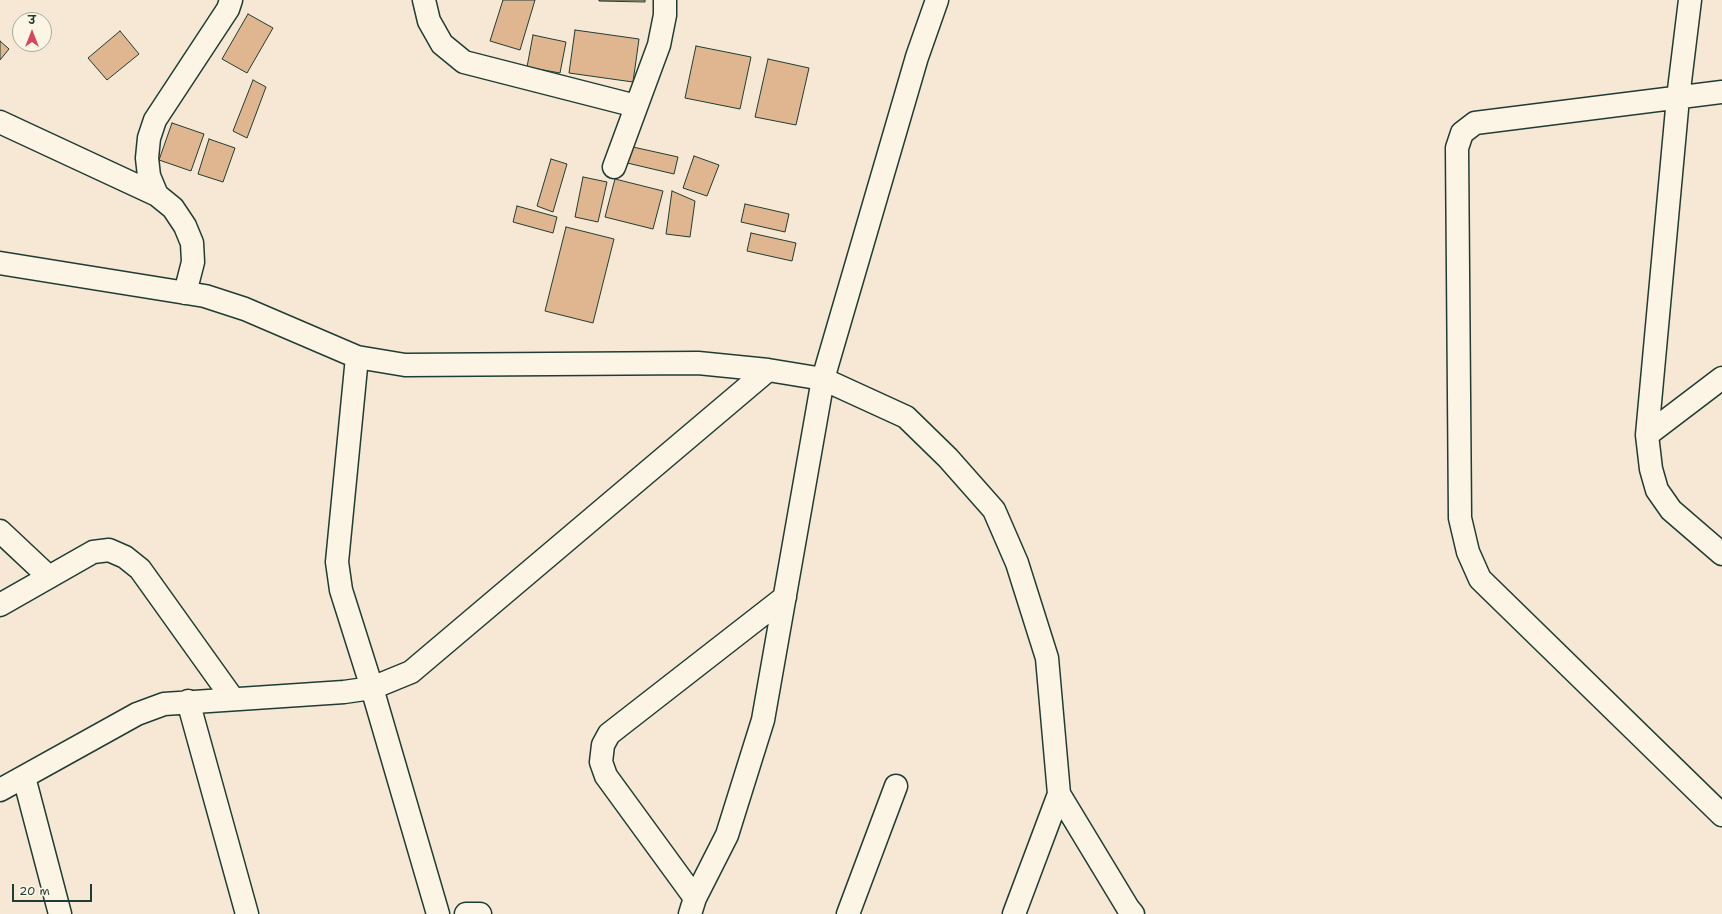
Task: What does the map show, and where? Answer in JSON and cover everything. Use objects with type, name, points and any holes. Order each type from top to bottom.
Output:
[{"type":"street","points":[[156,196],[149,176],[146,158],[149,138],[155,120],[228,9],[231,0]]},
{"type":"street","points":[[424,0],[429,21],[442,44],[464,62],[636,106]]},
{"type":"street","points":[[614,167],[660,45],[665,15],[665,0]]},
{"type":"street","points":[[692,906],[727,835],[763,720],[823,379],[917,58],[937,0]]},
{"type":"street","points":[[1690,0],[1678,98],[1646,435],[1651,469],[1657,490],[1671,510],[1722,554]]},
{"type":"street","points":[[1722,92],[1475,123],[1462,133],[1457,148],[1460,518],[1468,552],[1480,579],[1722,815]]},
{"type":"street","points":[[0,122],[156,196],[173,208],[185,226],[192,243],[193,262],[185,293]]},
{"type":"street","points":[[0,263],[205,296],[245,309],[357,357],[405,365],[698,363],[768,370],[823,379],[906,417],[948,458],[994,510],[1017,563],[1047,658],[1059,794],[1014,914]]},
{"type":"street","points":[[357,357],[337,562],[341,590],[372,688],[438,914]]},
{"type":"street","points":[[0,790],[137,714],[164,704],[188,701],[344,692],[372,688],[411,672],[768,370]]},
{"type":"street","points":[[1646,435],[1722,378]]},
{"type":"street","points":[[0,531],[49,577]]},
{"type":"street","points":[[0,605],[92,552],[109,550],[125,557],[140,569],[233,699]]},
{"type":"street","points":[[692,906],[606,776],[601,762],[603,745],[610,734],[785,597]]},
{"type":"street","points":[[188,701],[247,914]]},
{"type":"street","points":[[24,777],[60,914]]},
{"type":"street","points":[[848,914],[896,786]]},
{"type":"street","points":[[1059,794],[1133,914]]},
{"type":"street","points":[[466,914],[480,914]]},
{"type":"building","points":[[503,0],[535,0],[520,50],[490,41]]},
{"type":"building","points":[[645,0],[645,2],[599,1]]},
{"type":"building","points":[[248,14],[273,28],[247,73],[222,59]]},
{"type":"building","points":[[575,30],[639,39],[633,82],[569,73]]},
{"type":"building","points":[[120,31],[139,54],[107,80],[88,58]]},
{"type":"building","points":[[533,35],[566,42],[560,73],[527,67]]},
{"type":"building","points":[[0,41],[9,49],[0,60]]},
{"type":"building","points":[[696,46],[751,57],[740,109],[685,98]]},
{"type":"building","points":[[768,59],[809,68],[796,125],[755,117]]},
{"type":"building","points":[[253,80],[266,87],[247,138],[233,131]]},
{"type":"building","points":[[172,123],[204,134],[191,171],[159,160]]},
{"type":"building","points":[[209,139],[235,148],[223,182],[198,174]]},
{"type":"building","points":[[633,147],[678,157],[674,174],[623,162]]},
{"type":"building","points":[[694,156],[719,165],[707,196],[683,188]]},
{"type":"building","points":[[551,159],[567,164],[553,212],[537,206]]},
{"type":"building","points":[[583,177],[607,182],[598,222],[575,217]]},
{"type":"building","points":[[615,179],[663,191],[653,229],[605,217]]},
{"type":"building","points":[[672,191],[695,201],[690,237],[666,234]]},
{"type":"building","points":[[745,204],[789,214],[785,232],[741,222]]},
{"type":"building","points":[[517,206],[557,217],[553,233],[513,222]]},
{"type":"building","points":[[566,227],[614,239],[593,323],[545,311]]},
{"type":"building","points":[[751,233],[796,243],[792,261],[747,251]]}]
